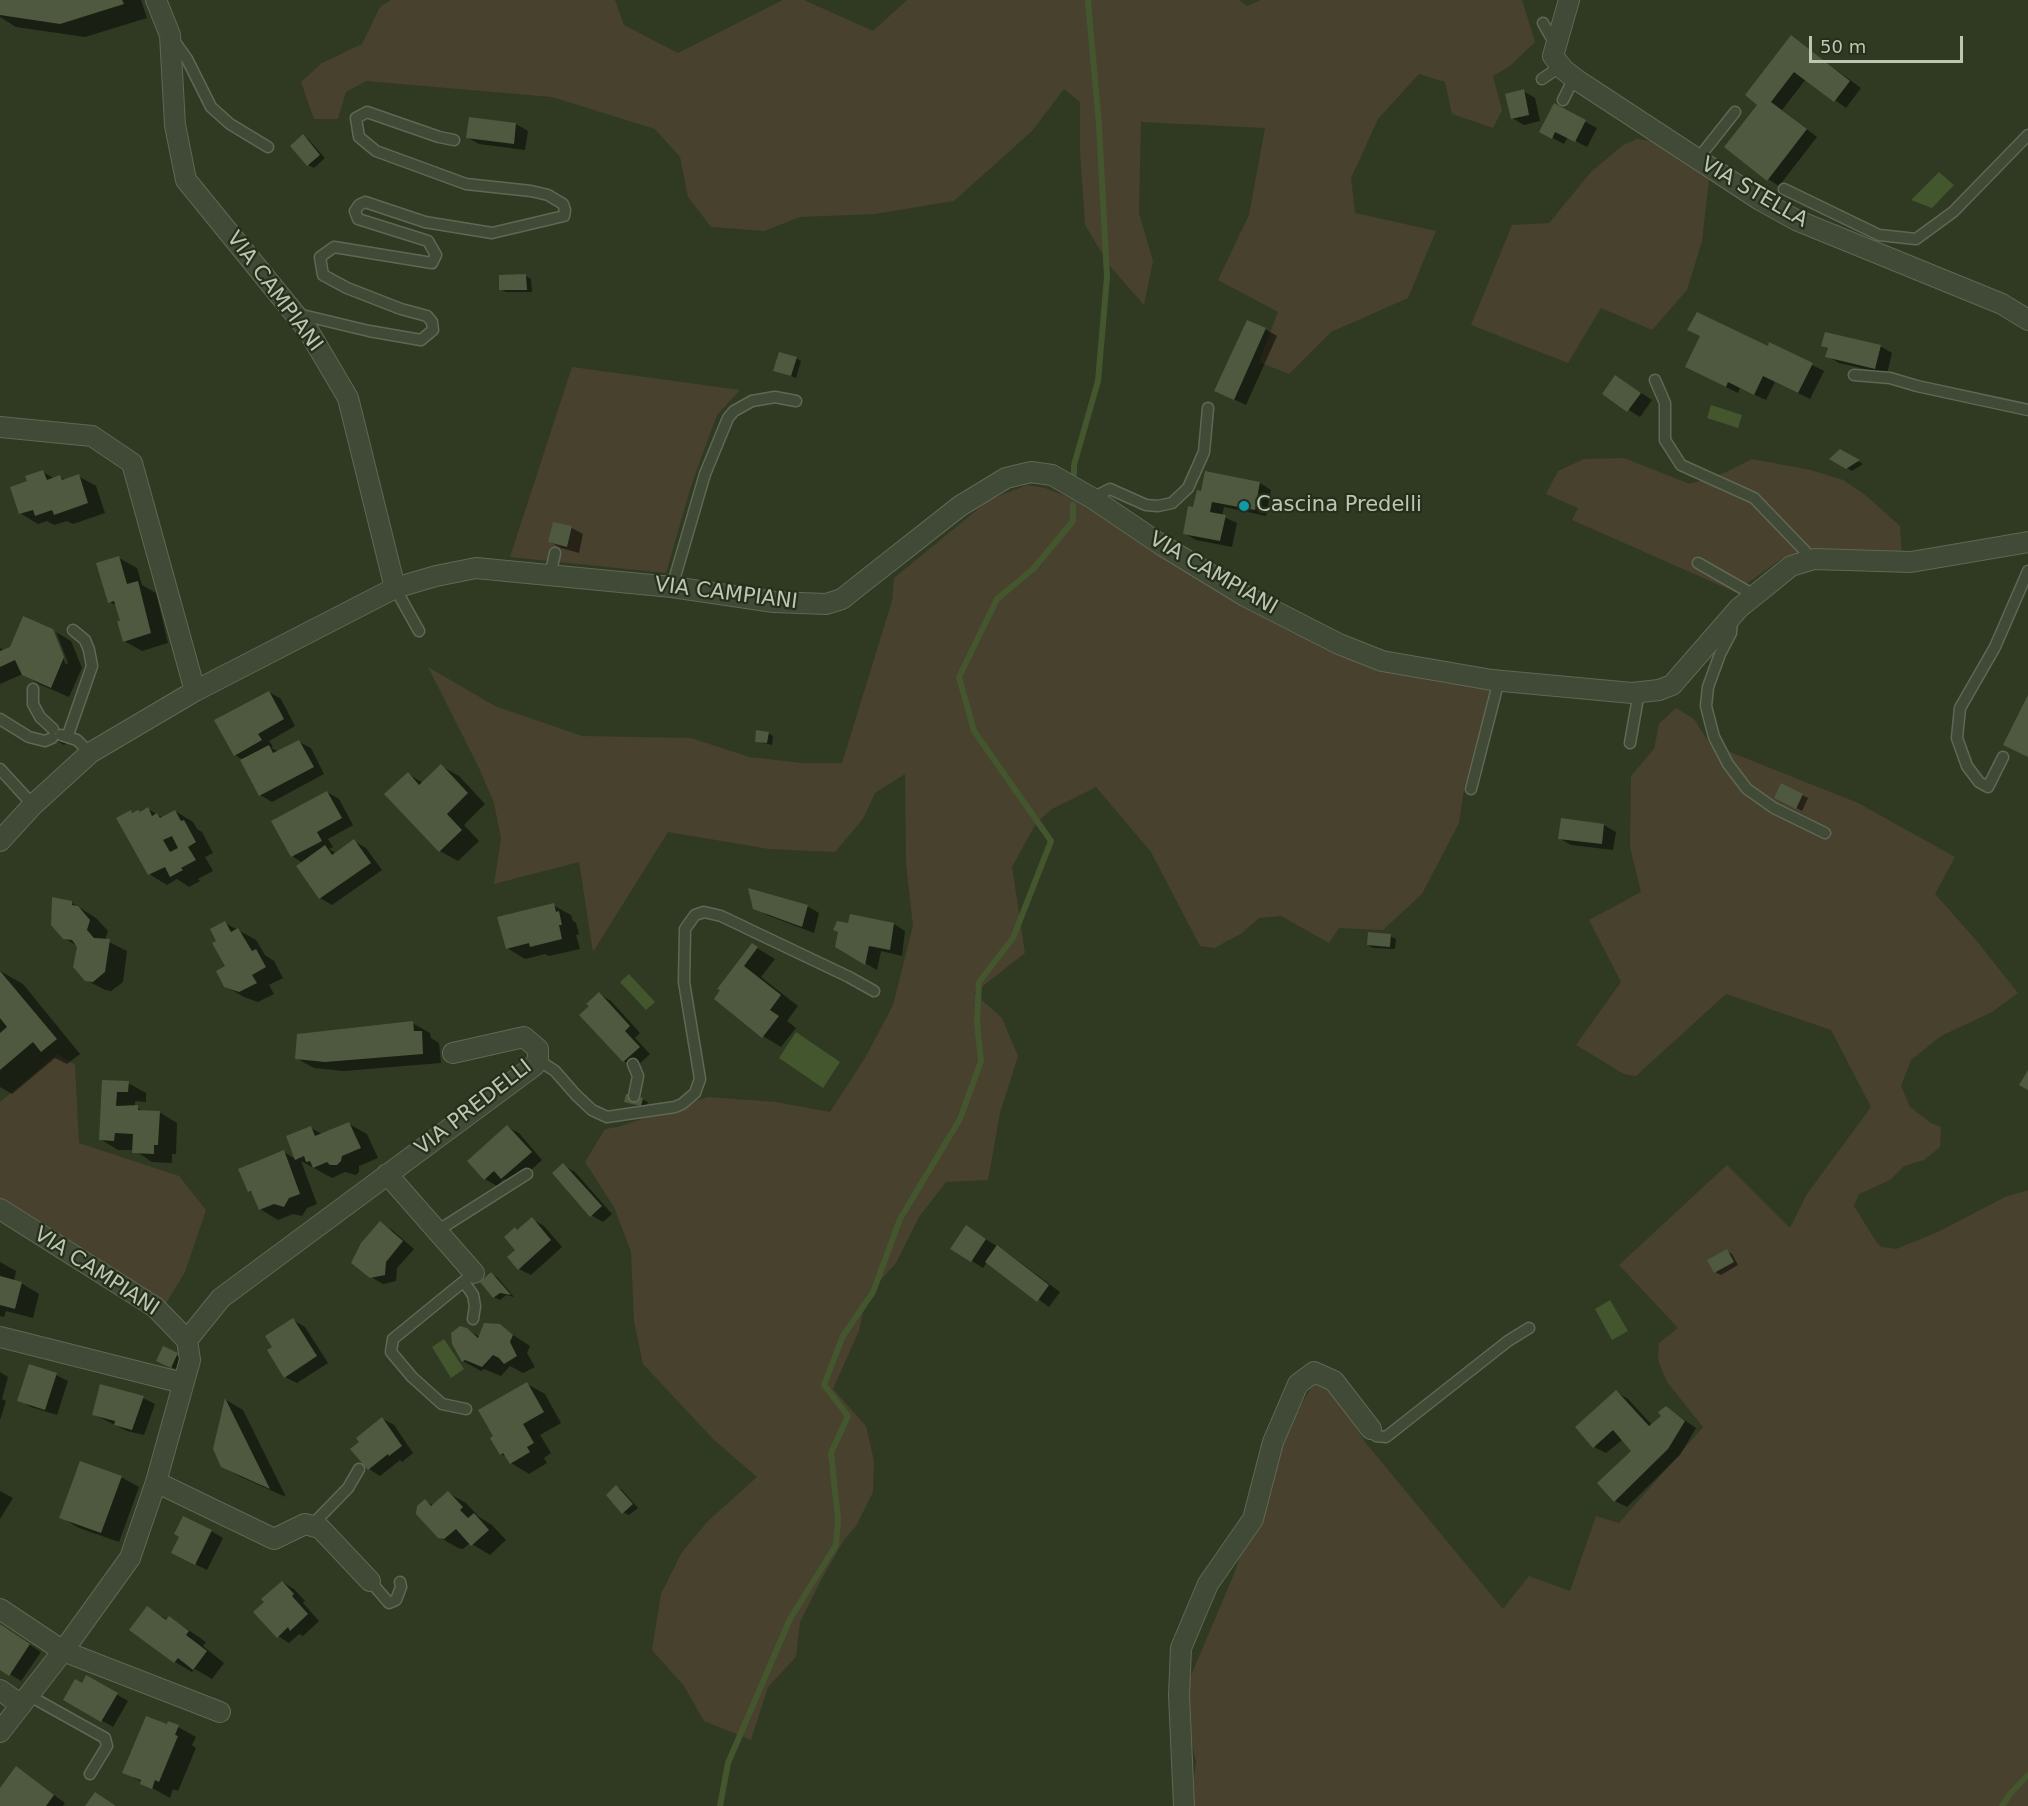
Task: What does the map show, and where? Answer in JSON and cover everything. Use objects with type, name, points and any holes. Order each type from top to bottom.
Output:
[{"type":"street","name":"VIA CAMPIANI","points":[[156,0],[170,35],[175,125],[186,180],[308,330],[348,398],[395,588]]},
{"type":"street","points":[[1567,72],[1553,56],[1569,0]]},
{"type":"street","name":"VIA STELLA","points":[[1567,72],[1697,160],[1796,220],[2002,304],[2028,320]]},
{"type":"street","points":[[0,427],[92,436],[132,463],[195,691]]},
{"type":"street","name":"VIA CAMPIANI","points":[[0,841],[33,805],[90,753],[195,691],[395,588],[436,576],[476,568],[672,588],[774,603],[826,604],[842,599],[960,506],[1006,478],[1031,472],[1053,475],[1245,596],[1338,644],[1382,661],[1498,680],[1639,692],[1659,690],[1672,685],[1732,616],[1791,566],[1814,559],[1911,562],[2028,542]]},
{"type":"street","name":"VIA PREDELLI","points":[[187,1340],[221,1298],[534,1066],[538,1060],[538,1049],[524,1037],[453,1053]]},
{"type":"street","points":[[387,1174],[437,1231],[469,1278]]},
{"type":"street","name":"VIA CAMPIANI","points":[[0,1209],[155,1307],[187,1340]]},
{"type":"street","points":[[0,1337],[183,1383]]},
{"type":"street","points":[[0,1732],[63,1651],[130,1558],[156,1482],[190,1360],[187,1340]]},
{"type":"street","points":[[1184,1806],[1179,1695],[1181,1648],[1208,1584],[1252,1519],[1273,1442],[1298,1383],[1314,1372],[1334,1381],[1371,1429]]},
{"type":"street","points":[[156,1482],[274,1539],[305,1524],[320,1528],[370,1581]]},
{"type":"street","points":[[0,1609],[63,1651],[219,1712]]},
{"type":"street","points":[[0,1690],[24,1700]]},
{"type":"lane","points":[[1543,23],[1556,45]]},
{"type":"lane","points":[[170,35],[187,59],[211,107],[230,124],[268,147]]},
{"type":"lane","points":[[1542,79],[1567,72],[1563,100]]},
{"type":"lane","points":[[294,313],[369,331],[421,340],[434,330],[427,316],[401,309],[347,288],[323,275],[320,257],[334,247],[432,263],[436,255],[428,242],[358,219],[355,211],[365,202],[425,222],[492,233],[564,216],[563,204],[548,195],[466,184],[375,151],[358,137],[356,118],[368,112],[454,140]]},
{"type":"lane","points":[[1697,160],[1735,112]]},
{"type":"lane","points":[[1784,189],[1879,235],[1916,239],[1953,212],[2028,135]]},
{"type":"lane","points":[[1854,375],[1890,378],[2028,410]]},
{"type":"lane","points":[[1655,380],[1665,404],[1665,440],[1680,465],[1754,498],[1805,550],[1806,561]]},
{"type":"lane","points":[[672,588],[705,474],[728,418],[734,411],[752,401],[775,397],[796,401]]},
{"type":"lane","points":[[1092,498],[1110,489],[1146,504],[1158,506],[1172,503],[1188,488],[1204,452],[1208,408]]},
{"type":"lane","points":[[550,576],[555,553]]},
{"type":"lane","points":[[1698,563],[1754,595]]},
{"type":"lane","points":[[2003,757],[1988,787],[1979,782],[1967,766],[1957,738],[1960,708],[1995,647],[2028,572]]},
{"type":"lane","points":[[395,588],[419,631]]},
{"type":"lane","points":[[1732,616],[1731,633],[1720,654],[1708,687],[1706,706],[1714,737],[1728,764],[1747,789],[1774,808],[1825,833]]},
{"type":"lane","points":[[0,719],[29,737],[45,741],[59,734],[92,666],[85,640],[73,630]]},
{"type":"lane","points":[[1471,789],[1498,680]]},
{"type":"lane","points":[[33,689],[33,704],[40,717],[59,734],[77,740],[90,753]]},
{"type":"lane","points":[[1630,743],[1639,692]]},
{"type":"lane","points":[[0,769],[33,805]]},
{"type":"lane","points":[[538,1060],[555,1071],[592,1110],[607,1117],[631,1105],[675,1107],[695,1093],[700,1079],[684,982],[685,929],[695,915],[704,912],[721,916],[874,991]]},
{"type":"lane","points":[[631,1105],[638,1076],[633,1064]]},
{"type":"lane","points":[[437,1231],[527,1174]]},
{"type":"lane","points":[[466,1409],[442,1404],[412,1377],[391,1352],[393,1339],[469,1278],[475,1306],[474,1319]]},
{"type":"lane","points":[[1371,1429],[1376,1436],[1386,1437],[1508,1341],[1529,1328]]},
{"type":"lane","points":[[312,1525],[348,1488],[359,1469]]},
{"type":"lane","points":[[370,1581],[389,1603],[396,1600],[401,1587],[400,1582]]},
{"type":"lane","points":[[24,1700],[105,1738],[107,1746],[90,1773]]},
{"type":"shaded area","points":[[391,0],[615,0],[624,25],[678,53],[783,0],[804,0],[873,31],[907,0],[1239,0],[1247,6],[1261,0],[1522,0],[1535,42],[1510,66],[1493,76],[1502,110],[1493,128],[1452,114],[1445,82],[1419,74],[1378,119],[1351,178],[1355,213],[1436,231],[1408,298],[1331,332],[1289,374],[1259,362],[1278,312],[1218,280],[1249,215],[1265,128],[1141,122],[1139,213],[1153,261],[1144,305],[1109,265],[1085,225],[1080,152],[1080,102],[1064,89],[1032,131],[954,201],[875,214],[800,217],[764,231],[711,227],[688,197],[680,157],[655,129],[552,97],[366,81],[346,92],[338,119],[314,119],[301,82],[322,63],[362,44],[380,7]]},
{"type":"shaded area","points":[[1637,139],[1652,141],[1709,180],[1702,241],[1687,290],[1652,330],[1601,308],[1568,363],[1471,325],[1512,225],[1549,223],[1591,172],[1623,145]]},
{"type":"shaded area","points":[[1939,172],[1954,185],[1932,208],[1911,200]]},
{"type":"shaded area","points":[[572,367],[740,390],[717,415],[692,483],[666,573],[510,557]]},
{"type":"shaded area","points":[[1711,405],[1742,415],[1738,428],[1707,418]]},
{"type":"shaded area","points":[[1624,458],[1690,484],[1724,473],[1752,459],[1811,470],[1843,480],[1864,494],[1900,526],[1902,555],[1832,550],[1805,551],[1784,557],[1735,592],[1572,520],[1578,508],[1546,494],[1558,471],[1584,459]]},
{"type":"shaded area","points":[[1027,485],[1045,488],[1071,498],[1333,651],[1491,687],[1464,789],[1459,823],[1422,894],[1383,930],[1339,928],[1329,943],[1281,916],[1259,918],[1241,934],[1215,948],[1200,946],[1151,852],[1096,787],[1052,809],[1036,823],[1012,867],[1025,953],[974,993],[1002,1018],[1018,1056],[1000,1113],[988,1180],[946,1182],[919,1217],[896,1263],[866,1296],[859,1331],[833,1389],[866,1426],[874,1461],[873,1492],[856,1526],[844,1540],[821,1580],[800,1622],[796,1657],[768,1687],[751,1740],[704,1721],[684,1686],[652,1650],[661,1594],[682,1552],[708,1521],[757,1477],[714,1440],[643,1364],[634,1321],[631,1252],[614,1207],[585,1162],[605,1129],[618,1127],[708,1097],[776,1102],[830,1112],[865,1058],[893,1005],[913,926],[906,863],[905,774],[875,793],[863,819],[835,852],[769,849],[668,832],[593,952],[579,862],[494,884],[501,838],[494,803],[428,667],[495,706],[582,736],[691,738],[749,757],[802,763],[842,763],[892,601],[894,578],[989,500]]},
{"type":"shaded area","points":[[1676,708],[1694,719],[1710,744],[1858,803],[1955,857],[1935,894],[1976,940],[2018,993],[1992,1012],[1941,1036],[1911,1060],[1901,1086],[1910,1107],[1931,1123],[1941,1127],[1940,1147],[1924,1160],[1904,1166],[1890,1180],[1859,1194],[1854,1206],[1877,1243],[1882,1247],[1896,1249],[1938,1232],[2005,1197],[2028,1190],[2028,1806],[1190,1806],[1196,1762],[1182,1697],[1234,1574],[1278,1444],[1314,1383],[1332,1390],[1365,1442],[1503,1609],[1529,1576],[1570,1591],[1596,1516],[1619,1523],[1703,1427],[1667,1382],[1658,1360],[1659,1343],[1678,1328],[1619,1265],[1727,1165],[1790,1228],[1807,1194],[1871,1107],[1831,1030],[1726,994],[1636,1076],[1624,1074],[1576,1045],[1621,982],[1589,920],[1641,892],[1630,847],[1631,776],[1654,749],[1659,724]]},
{"type":"shaded area","points":[[629,974],[655,1002],[646,1010],[620,982]]},
{"type":"shaded area","points":[[796,1032],[840,1062],[823,1088],[779,1058]]},
{"type":"shaded area","points":[[57,1054],[75,1065],[79,1143],[179,1176],[206,1210],[185,1272],[165,1305],[0,1201],[0,1102]]},
{"type":"shaded area","points":[[1610,1300],[1628,1331],[1612,1340],[1595,1309]]},
{"type":"shaded area","points":[[444,1339],[464,1369],[451,1378],[432,1347]]},
{"type":"building","points":[[0,0],[122,0],[124,4],[60,24],[0,15]]},
{"type":"building","points":[[1791,35],[1850,81],[1834,102],[1794,72],[1771,102],[1807,129],[1767,181],[1724,147],[1757,105],[1745,95]]},
{"type":"building","points":[[1524,89],[1529,115],[1511,119],[1505,94]]},
{"type":"building","points":[[1554,103],[1586,120],[1575,142],[1555,132],[1552,139],[1539,132]]},
{"type":"building","points":[[469,117],[516,123],[514,144],[466,138]]},
{"type":"building","points":[[303,134],[320,155],[307,166],[290,146]]},
{"type":"building","points":[[526,274],[527,290],[499,290],[499,275]]},
{"type":"building","points":[[1697,312],[1768,346],[1769,342],[1813,363],[1798,393],[1763,376],[1754,395],[1728,382],[1726,387],[1685,367],[1700,336],[1687,330]]},
{"type":"building","points":[[1247,320],[1266,328],[1234,400],[1214,391]]},
{"type":"building","points":[[1825,332],[1881,345],[1875,369],[1825,357],[1828,348],[1821,346]]},
{"type":"building","points":[[779,352],[797,357],[791,376],[773,371]]},
{"type":"building","points":[[1615,375],[1641,393],[1627,412],[1602,394]]},
{"type":"building","points":[[1840,449],[1860,460],[1846,469],[1829,459]]},
{"type":"building","points":[[43,470],[47,480],[60,475],[62,480],[79,474],[88,503],[54,515],[52,510],[35,516],[33,510],[19,514],[10,487],[27,481],[25,476]]},
{"type":"building","name":"Cascina Predelli","points":[[1205,471],[1260,482],[1255,510],[1212,502],[1210,512],[1226,515],[1220,541],[1183,534],[1188,506],[1193,507],[1197,490],[1201,491]]},
{"type":"building","points":[[553,522],[572,526],[567,547],[548,542]]},
{"type":"building","points":[[119,556],[127,584],[138,581],[151,633],[123,642],[114,601],[108,603],[96,563]]},
{"type":"building","points":[[23,616],[53,629],[64,657],[51,688],[22,675],[15,660],[0,667],[0,651],[10,647]]},
{"type":"building","points":[[269,691],[284,719],[258,734],[262,740],[234,756],[214,720]]},
{"type":"building","points":[[2028,695],[2028,757],[2003,745]]},
{"type":"building","points":[[756,730],[769,732],[767,743],[755,742]]},
{"type":"building","points":[[299,740],[314,767],[259,796],[240,760],[269,745],[273,753]]},
{"type":"building","points":[[441,764],[468,793],[447,814],[462,830],[439,852],[384,794],[408,772],[419,785]]},
{"type":"building","points":[[1781,783],[1803,794],[1796,809],[1774,798]]},
{"type":"building","points":[[327,791],[342,818],[317,832],[322,841],[291,857],[271,821]]},
{"type":"building","points":[[148,807],[152,816],[157,813],[160,818],[175,810],[181,821],[184,820],[196,842],[188,847],[196,860],[170,877],[165,867],[148,875],[116,818],[131,810],[132,813],[138,810],[140,812]],"holes":[[[172,836],[178,848],[170,852],[163,840]]]},
{"type":"building","points":[[1561,818],[1604,824],[1602,844],[1558,839]]},
{"type":"building","points":[[354,839],[371,863],[319,899],[296,866],[325,845],[332,855]]},
{"type":"building","points":[[748,888],[808,905],[802,927],[753,909]]},
{"type":"building","points":[[52,897],[72,901],[72,905],[78,906],[90,920],[87,930],[94,938],[110,939],[105,972],[93,982],[85,981],[73,967],[77,947],[72,940],[63,939],[51,925]]},
{"type":"building","points":[[554,903],[556,912],[559,911],[562,939],[530,947],[529,943],[506,949],[497,917]]},
{"type":"building","points":[[850,914],[894,923],[890,950],[869,946],[865,965],[835,947],[838,932],[833,930],[837,921],[848,923]]},
{"type":"building","points":[[225,921],[231,932],[238,928],[252,951],[256,949],[266,967],[252,975],[257,983],[239,992],[224,987],[216,971],[225,966],[212,943],[216,941],[210,929]]},
{"type":"building","points":[[1368,932],[1391,934],[1390,947],[1367,945]]},
{"type":"building","points":[[752,943],[758,947],[744,966],[781,995],[770,1010],[779,1016],[762,1038],[714,999],[720,990],[717,989]]},
{"type":"building","points":[[0,971],[57,1039],[41,1052],[33,1042],[0,1070],[0,1033],[7,1027],[0,1018]]},
{"type":"building","points":[[599,992],[630,1026],[625,1031],[640,1047],[623,1062],[579,1015],[589,1006],[586,1004]]},
{"type":"building","points":[[413,1021],[414,1031],[422,1031],[423,1054],[325,1062],[295,1059],[297,1034]]},
{"type":"building","points":[[2028,1070],[2028,1090],[2019,1085]]},
{"type":"building","points":[[102,1080],[129,1081],[128,1092],[117,1092],[116,1106],[138,1105],[138,1110],[160,1111],[158,1145],[154,1145],[154,1154],[132,1153],[133,1134],[115,1133],[114,1141],[99,1140]]},
{"type":"building","points":[[626,1094],[643,1098],[641,1106],[624,1102]]},
{"type":"building","points":[[349,1122],[361,1148],[342,1156],[337,1165],[330,1165],[327,1162],[313,1168],[310,1161],[306,1162],[304,1156],[295,1160],[286,1136],[311,1126],[315,1136]]},
{"type":"building","points":[[507,1125],[532,1152],[501,1179],[494,1171],[484,1180],[467,1161]]},
{"type":"building","points":[[284,1150],[300,1194],[289,1198],[284,1207],[274,1204],[259,1210],[238,1169]]},
{"type":"building","points":[[563,1163],[602,1206],[590,1217],[552,1173]]},
{"type":"building","points":[[532,1217],[551,1240],[518,1270],[507,1257],[515,1250],[504,1237],[515,1227],[517,1230]]},
{"type":"building","points":[[380,1221],[403,1241],[386,1262],[385,1275],[370,1278],[351,1263],[361,1243]]},
{"type":"building","points":[[966,1225],[986,1239],[971,1262],[950,1249]]},
{"type":"building","points":[[997,1245],[1049,1285],[1037,1302],[985,1262]]},
{"type":"building","points":[[1727,1249],[1734,1262],[1714,1273],[1707,1260]]},
{"type":"building","points":[[491,1272],[511,1295],[500,1293],[493,1298],[480,1282]]},
{"type":"building","points":[[0,1276],[22,1282],[15,1309],[0,1305]]},
{"type":"building","points":[[293,1318],[317,1356],[284,1378],[267,1350],[272,1347],[265,1336]]},
{"type":"building","points":[[484,1323],[500,1324],[513,1335],[510,1342],[517,1356],[504,1364],[493,1355],[482,1367],[465,1360],[462,1362],[452,1344],[451,1333],[460,1326],[467,1328],[478,1338]]},
{"type":"building","points":[[163,1346],[178,1353],[171,1368],[156,1361]]},
{"type":"building","points":[[29,1364],[57,1373],[45,1410],[17,1401]]},
{"type":"building","points":[[527,1382],[544,1412],[523,1424],[534,1443],[527,1447],[530,1452],[510,1464],[503,1453],[500,1455],[490,1438],[493,1436],[478,1410]]},
{"type":"building","points":[[100,1384],[144,1396],[132,1430],[114,1425],[115,1421],[92,1415]]},
{"type":"building","points":[[1616,1390],[1649,1426],[1661,1416],[1658,1412],[1666,1406],[1685,1421],[1668,1449],[1614,1502],[1597,1483],[1631,1451],[1613,1430],[1593,1448],[1575,1427]]},
{"type":"building","points":[[225,1398],[270,1489],[221,1467],[213,1449]]},
{"type":"building","points":[[382,1417],[402,1446],[368,1470],[350,1449],[359,1442],[356,1438]]},
{"type":"building","points":[[80,1461],[122,1476],[101,1533],[59,1518]]},
{"type":"building","points":[[616,1485],[633,1504],[622,1514],[606,1495]]},
{"type":"building","points":[[448,1491],[463,1507],[460,1510],[468,1518],[474,1513],[489,1530],[471,1546],[456,1529],[444,1539],[438,1538],[416,1514],[417,1506],[425,1499],[431,1506]]},
{"type":"building","points":[[183,1516],[212,1530],[195,1565],[171,1553],[179,1537],[174,1534]]},
{"type":"building","points":[[282,1581],[308,1614],[290,1631],[288,1627],[277,1638],[253,1612],[264,1602],[261,1599]]},
{"type":"building","points":[[147,1606],[166,1620],[169,1616],[189,1631],[186,1635],[207,1651],[193,1670],[178,1658],[174,1663],[129,1630]]},
{"type":"building","points":[[0,1624],[30,1644],[9,1676],[0,1670]]},
{"type":"building","points":[[86,1675],[118,1693],[101,1722],[63,1700],[75,1679],[82,1683]]},
{"type":"building","points":[[146,1716],[167,1724],[168,1721],[179,1725],[175,1735],[178,1736],[159,1782],[155,1780],[152,1789],[140,1784],[141,1780],[122,1773]]},
{"type":"building","points":[[16,1766],[54,1795],[46,1806],[0,1806],[0,1788]]},
{"type":"building","points":[[95,1792],[116,1806],[85,1806]]},
{"type":"waterway","points":[[1074,474],[1074,465],[1098,381],[1107,277],[1099,125],[1088,0]]},
{"type":"waterway","points":[[720,1806],[728,1763],[790,1619],[836,1545],[838,1519],[831,1453],[848,1416],[824,1385],[843,1336],[873,1292],[900,1219],[960,1119],[981,1061],[977,1022],[979,982],[1013,938],[1051,841],[974,731],[959,677],[997,599],[1033,569],[1073,521],[1073,505]]},
{"type":"waterway","points":[[2002,1806],[2028,1775]]},
{"type":"place","name":"Cascina Predelli","points":[[1244,506]]}]
